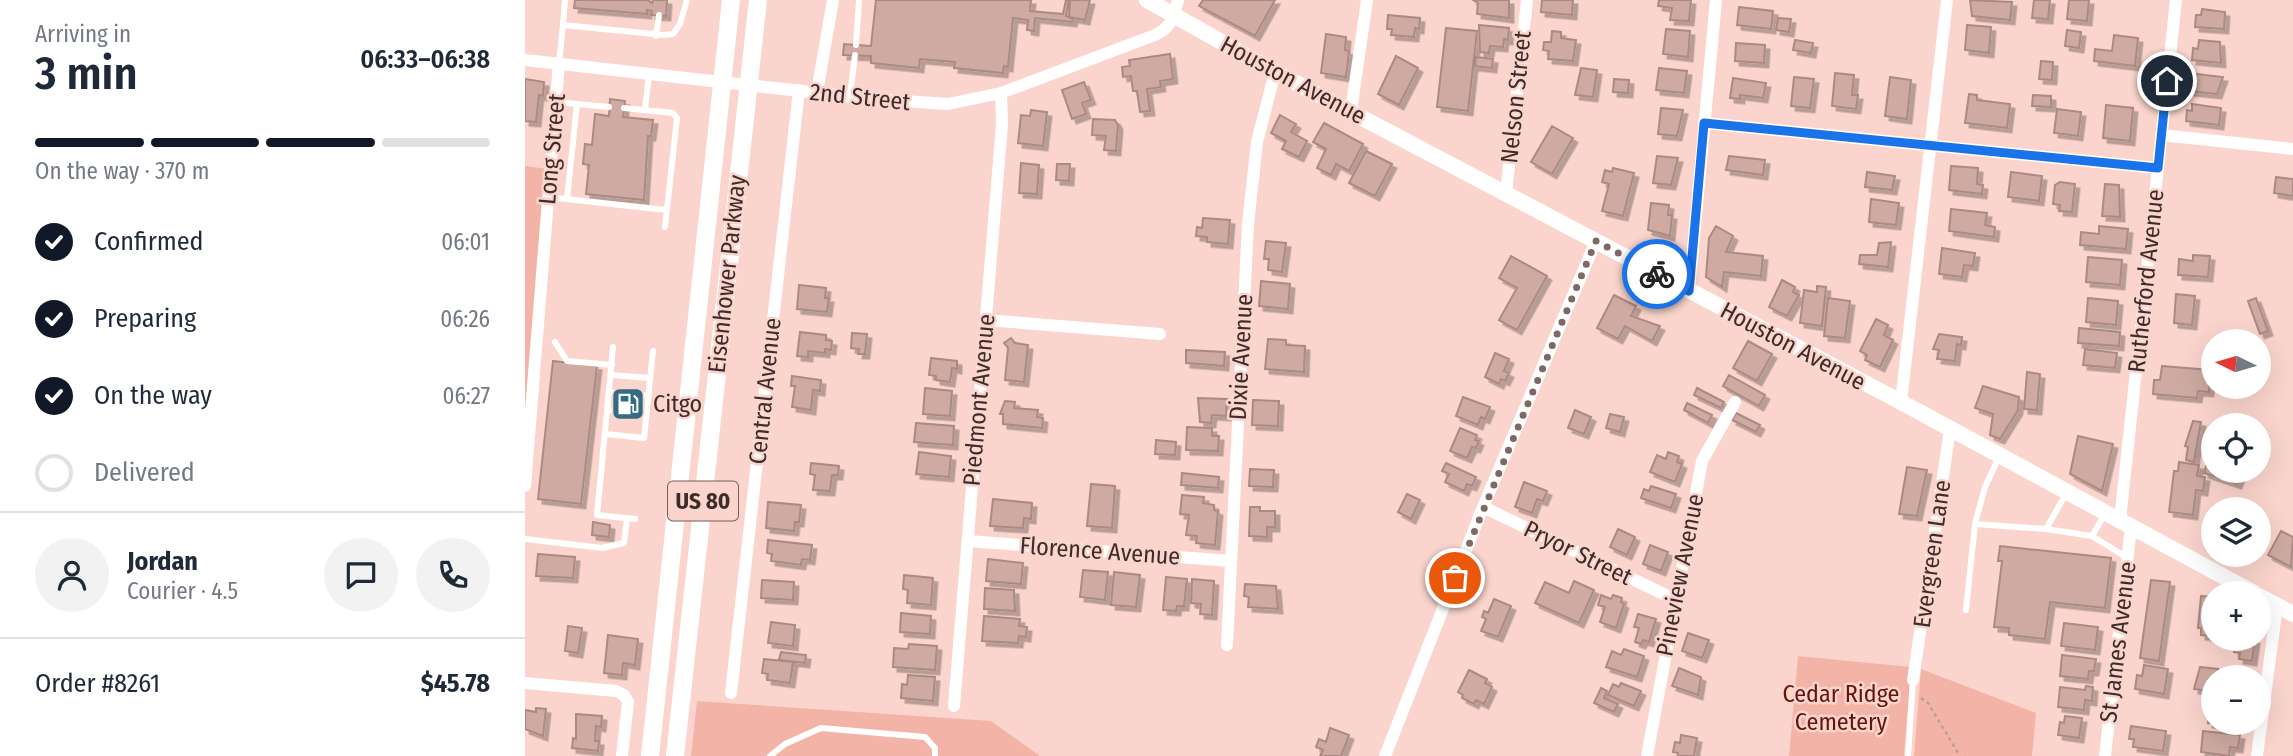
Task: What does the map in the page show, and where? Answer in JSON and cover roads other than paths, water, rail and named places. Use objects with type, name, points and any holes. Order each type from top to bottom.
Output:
[{"type":"main road","name":"Eisenhower Parkway","points":[[650,756],[731,0]]},
{"type":"main road","name":"Eisenhower Parkway","points":[[675,756],[758,0]]},
{"type":"street","points":[[817,92],[833,0]]},
{"type":"street","name":"Houston Avenue","points":[[1147,0],[1176,7],[1275,72],[1901,402],[2232,581]]},
{"type":"street","points":[[1351,111],[1367,0]]},
{"type":"street","name":"Nelson Street","points":[[1506,194],[1527,0]]},
{"type":"street","points":[[1689,291],[1716,0]]},
{"type":"street","points":[[1901,402],[1947,0]]},
{"type":"street","name":"Rutherford Avenue","points":[[2119,520],[2176,0]]},
{"type":"street","name":"2nd Street","points":[[525,60],[850,96],[948,104],[1001,93],[1155,35],[1166,30],[1176,7]]},
{"type":"street","name":"Long Street","points":[[525,486],[559,63]]},
{"type":"street","name":"Dixie Avenue","points":[[1227,645],[1248,224],[1257,142],[1275,72]]},
{"type":"street","name":"Central Avenue","points":[[731,693],[799,90]]},
{"type":"street","name":"Piedmont Avenue","points":[[954,706],[1002,124],[1001,93]]},
{"type":"street","points":[[1704,123],[2158,168]]},
{"type":"street","points":[[2161,135],[2293,149]]},
{"type":"street","points":[[1385,756],[1483,507],[1596,241]]},
{"type":"street","points":[[986,320],[1160,334]]},
{"type":"street","name":"Pineview Avenue","points":[[1647,756],[1674,599],[1702,461],[1735,402]]},
{"type":"street","name":"Evergreen Lane","points":[[1913,686],[1950,429]]},
{"type":"street","name":"Pryor Street","points":[[1483,507],[1674,599]]},
{"type":"street","name":"St James Avenue","points":[[2105,756],[2128,559],[2119,520]]},
{"type":"street","name":"Florence Avenue","points":[[968,541],[1231,561]]},
{"type":"street","points":[[2271,603],[2293,614]]},
{"type":"street","points":[[2257,756],[2277,606]]},
{"type":"street","points":[[525,683],[616,691],[624,695],[628,702],[622,756]]},
{"type":"lane","points":[[559,63],[565,0]]},
{"type":"lane","points":[[563,25],[656,36],[673,34],[680,24],[687,0]]},
{"type":"lane","points":[[856,45],[859,0]]},
{"type":"lane","points":[[656,36],[659,15]]},
{"type":"lane","points":[[850,96],[855,55]]},
{"type":"lane","points":[[645,110],[649,74]]},
{"type":"lane","points":[[555,102],[610,107]]},
{"type":"lane","points":[[567,199],[577,104]]},
{"type":"lane","points":[[624,108],[673,113],[677,118],[665,227]]},
{"type":"lane","points":[[548,190],[569,185]]},
{"type":"lane","points":[[548,190],[567,199],[666,210]]},
{"type":"lane","points":[[555,342],[567,361],[612,365]]},
{"type":"lane","points":[[525,539],[602,548],[624,543],[631,519],[597,515],[613,347]]},
{"type":"lane","points":[[605,434],[644,438],[653,351]]},
{"type":"lane","points":[[611,374],[650,378]]},
{"type":"lane","points":[[609,391],[621,393]]},
{"type":"lane","points":[[636,394],[648,396]]},
{"type":"lane","points":[[607,410],[619,411]]},
{"type":"lane","points":[[634,413],[646,414]]},
{"type":"lane","points":[[1966,610],[1975,524],[1985,487],[2000,455]]},
{"type":"lane","points":[[2046,528],[2068,491]]},
{"type":"lane","points":[[2092,536],[2119,520]]},
{"type":"lane","points":[[1975,524],[2046,528],[2092,536],[2128,559]]},
{"type":"lane","points":[[1908,756],[1913,686]]},
{"type":"lane","points":[[770,756],[785,744],[821,728],[925,737],[935,748],[935,756]]},
{"type":"place","name":"Citgo","points":[[628,404]]},
{"type":"park label","name":"Cedar Ridge Cemetery","points":[[1841,708]]}]
